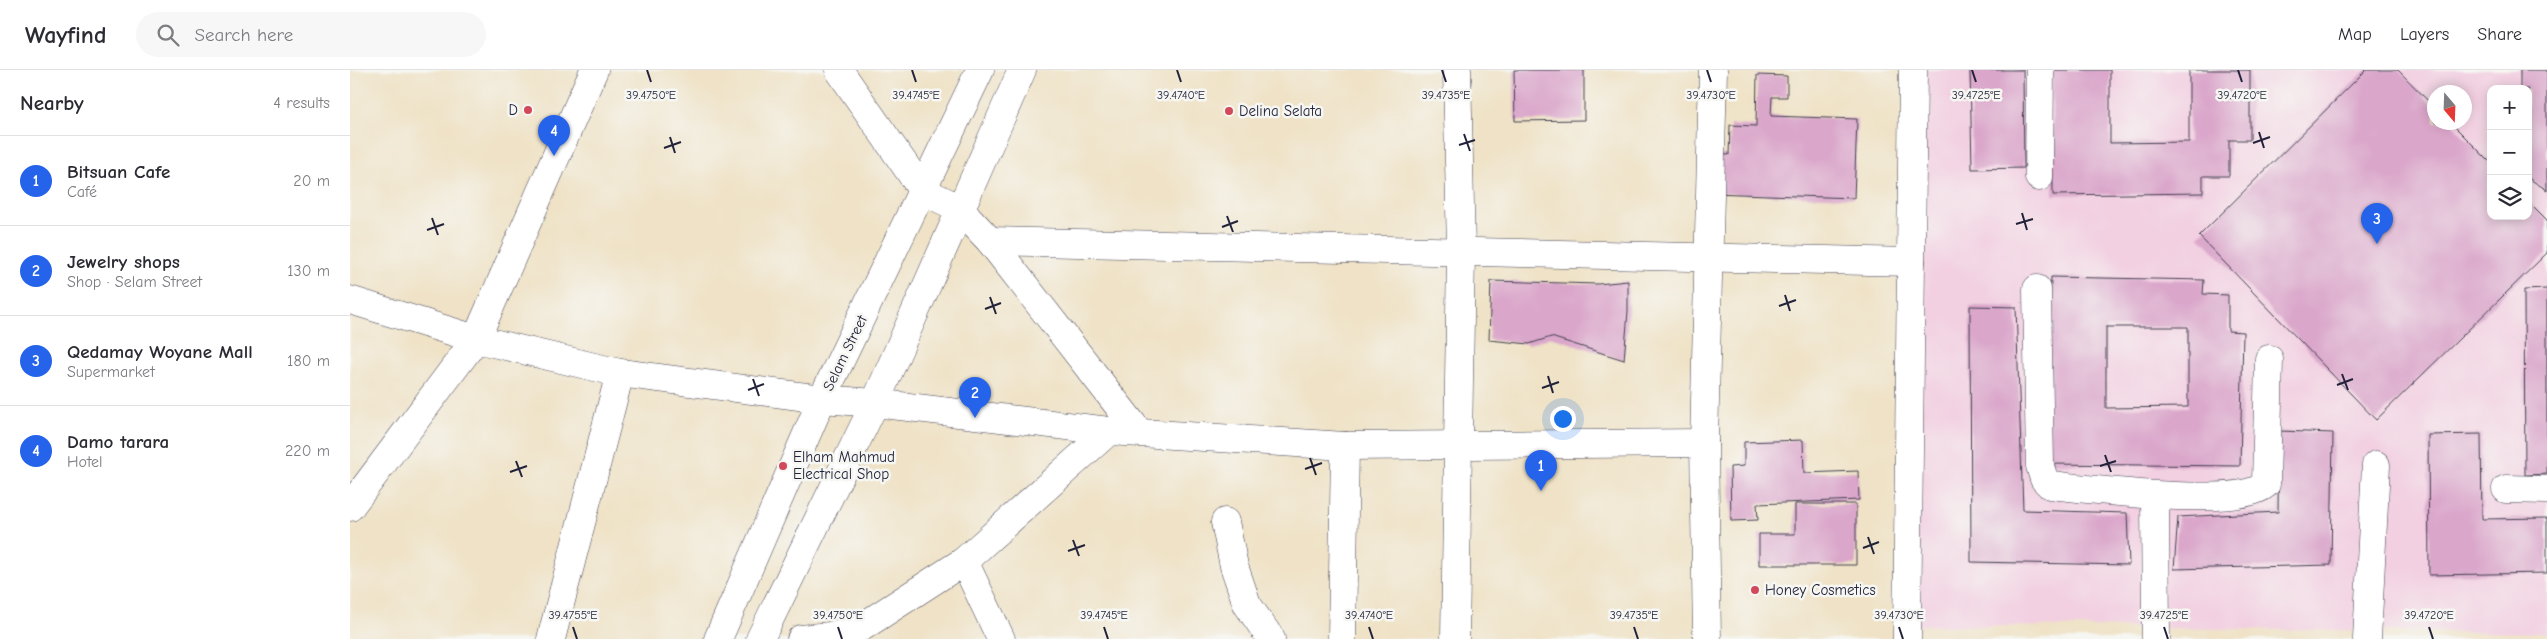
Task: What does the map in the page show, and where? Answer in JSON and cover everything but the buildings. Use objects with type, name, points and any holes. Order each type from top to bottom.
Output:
[{"type":"street","points":[[350,507],[476,339],[594,70]]},
{"type":"street","points":[[839,70],[923,191],[959,208],[990,240],[1138,431]]},
{"type":"street","name":"Selam Street","points":[[718,639],[822,399],[980,70]]},
{"type":"street","points":[[760,639],[875,403],[959,208],[1022,70]]},
{"type":"street","points":[[1454,639],[1461,251],[1457,70]]},
{"type":"street","points":[[1707,639],[1704,443],[1710,257],[1713,70]]},
{"type":"street","points":[[1906,639],[1913,70]]},
{"type":"street","points":[[2039,177],[2040,70]]},
{"type":"street","points":[[990,240],[1911,262]]},
{"type":"street","points":[[2037,289],[2040,466],[2044,479],[2050,484],[2155,496],[2243,493],[2257,490],[2266,484],[2269,359]]},
{"type":"street","points":[[350,300],[476,339],[620,373],[822,399],[875,403],[1109,431],[1138,431],[1345,446],[1704,443]]},
{"type":"street","points":[[551,639],[620,373]]},
{"type":"street","points":[[801,639],[830,636],[862,627],[964,561],[1109,431]]},
{"type":"street","points":[[1342,639],[1345,446]]},
{"type":"street","points":[[2367,639],[2376,465]]},
{"type":"street","points":[[2506,489],[2547,490]]},
{"type":"street","points":[[2155,496],[2156,639]]},
{"type":"street","points":[[1225,522],[1234,566],[1247,604],[1271,639]]},
{"type":"street","points":[[964,561],[1001,639]]},
{"type":"shaded area","points":[[1923,70],[2547,70],[2547,633],[1914,625]]},
{"type":"place","name":"D","points":[[528,110]]},
{"type":"place","name":"Delina Selata","points":[[1229,111]]},
{"type":"place","name":"Damo tarara","points":[[554,156]]},
{"type":"place","name":"Qedamay Woyane Mall","points":[[2377,244]]},
{"type":"place","name":"Jewelry shops","points":[[975,418]]},
{"type":"place","name":"Elham Mahmud Electrical Shop","points":[[783,466]]},
{"type":"place","name":"Bitsuan Cafe","points":[[1541,491]]},
{"type":"place","name":"Honey Cosmetics","points":[[1755,590]]}]
